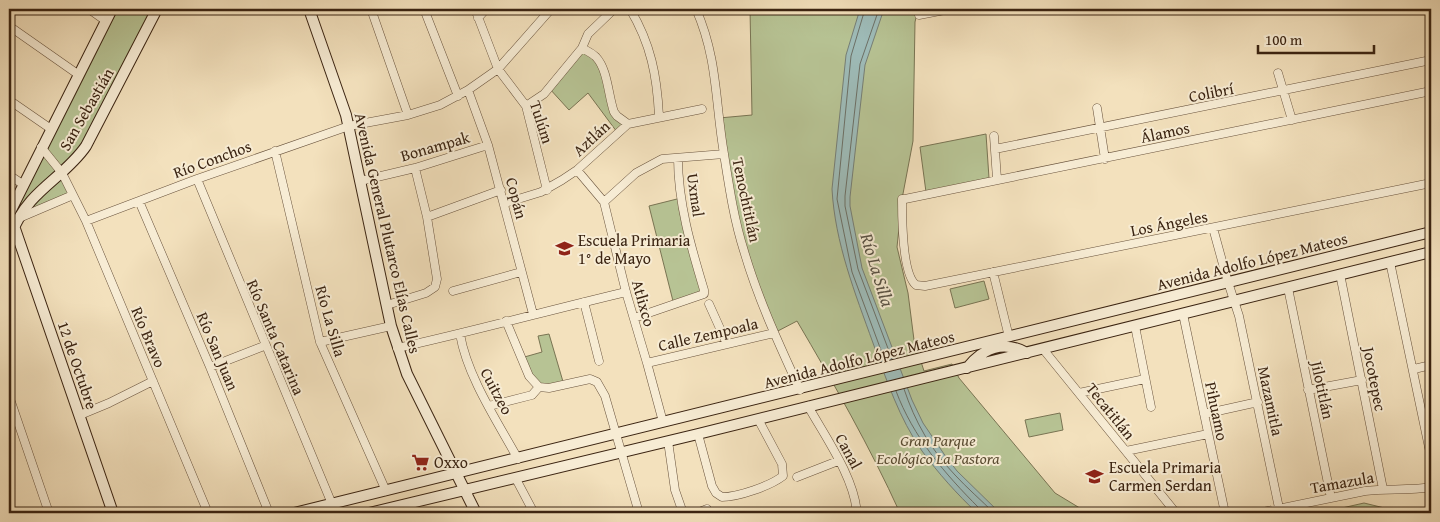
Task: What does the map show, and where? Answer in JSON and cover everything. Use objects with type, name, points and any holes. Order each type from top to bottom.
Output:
[{"type":"main road","name":"San Sebastián","points":[[9,238],[24,185],[41,147],[112,9]]},
{"type":"main road","name":"San Sebastián","points":[[14,220],[31,201],[81,154],[157,9]]},
{"type":"main road","name":"Avenida General Plutarco Elías Calles","points":[[309,9],[349,126],[397,348],[406,374],[476,513]]},
{"type":"main road","name":"12 de Octubre","points":[[14,220],[113,513]]},
{"type":"main road","name":"Avenida Adolfo López Mateos","points":[[294,513],[800,390],[1431,232]]},
{"type":"main road","name":"Avenida Adolfo López Mateos","points":[[369,513],[387,511],[1431,252]]},
{"type":"street","points":[[88,9],[106,20]]},
{"type":"street","points":[[371,9],[408,115]]},
{"type":"street","points":[[424,9],[458,96]]},
{"type":"street","name":"Tulúm","points":[[474,9],[498,69],[526,106],[547,190]]},
{"type":"street","points":[[478,18],[486,9]]},
{"type":"street","name":"Río Conchos","points":[[86,221],[196,179],[349,126],[427,110],[458,96],[498,69],[551,9]]},
{"type":"street","points":[[526,106],[544,94],[582,48],[588,34],[614,9]]},
{"type":"street","points":[[630,9],[650,52],[657,83],[659,116]]},
{"type":"street","name":"Tenochtitlán","points":[[696,9],[712,58],[724,154],[743,250],[774,333],[800,390]]},
{"type":"street","points":[[919,15],[950,9]]},
{"type":"street","points":[[9,26],[79,75]]},
{"type":"street","points":[[582,48],[598,60],[604,72],[614,112],[628,124]]},
{"type":"street","name":"Colibrí","points":[[995,149],[1431,60]]},
{"type":"street","points":[[1278,73],[1292,120]]},
{"type":"street","name":"Copán","points":[[468,90],[488,145],[533,314]]},
{"type":"street","name":"Álamos","points":[[913,282],[909,273],[902,239],[902,199],[1431,91]]},
{"type":"street","points":[[9,100],[50,128]]},
{"type":"street","points":[[1097,108],[1105,159]]},
{"type":"street","name":"Aztlán","points":[[504,203],[547,190],[577,170],[628,124],[659,116],[702,109]]},
{"type":"street","points":[[994,136],[997,179]]},
{"type":"street","name":"Bonampak","points":[[360,181],[415,168],[488,145]]},
{"type":"street","name":"Río Bravo","points":[[41,147],[62,173],[86,221],[208,513]]},
{"type":"street","name":"Río La Silla","points":[[275,151],[320,342],[386,491]]},
{"type":"street","points":[[604,202],[644,167],[662,159],[724,154]]},
{"type":"street","name":"Uxmal","points":[[634,318],[704,294],[683,212],[678,158]]},
{"type":"street","points":[[387,305],[426,293],[435,287],[437,279],[415,168]]},
{"type":"street","name":"Atlixco","points":[[577,170],[604,202],[626,292],[663,422]]},
{"type":"street","points":[[9,175],[24,185]]},
{"type":"street","name":"Río Santa Catarina","points":[[196,179],[264,346],[332,504]]},
{"type":"street","name":"Los Ángeles","points":[[913,282],[916,285],[924,286],[1431,183]]},
{"type":"street","points":[[426,217],[501,190]]},
{"type":"street","points":[[14,220],[73,195]]},
{"type":"street","name":"Río San Juan","points":[[139,201],[210,367],[269,513]]},
{"type":"street","name":"Mazamitla","points":[[1214,228],[1228,283],[1239,316],[1279,508]]},
{"type":"street","points":[[1390,262],[1431,457]]},
{"type":"street","points":[[453,291],[521,272]]},
{"type":"street","points":[[993,272],[1009,337]]},
{"type":"street","name":"Jocotepec","points":[[1340,274],[1383,489]]},
{"type":"street","name":"Jilotitlán","points":[[1288,288],[1331,498]]},
{"type":"street","points":[[397,348],[626,292]]},
{"type":"street","points":[[584,302],[599,361]]},
{"type":"street","points":[[710,304],[727,344]]},
{"type":"street","name":"Pihuamo","points":[[1183,314],[1225,513]]},
{"type":"street","points":[[506,321],[529,376],[539,387],[549,388],[590,379],[596,382],[605,396],[639,513]]},
{"type":"street","points":[[320,342],[391,326]]},
{"type":"street","points":[[1135,326],[1150,407]]},
{"type":"street","name":"Calle Zempoala","points":[[647,363],[774,333]]},
{"type":"street","name":"Cuitzeo","points":[[460,334],[467,363],[518,459]]},
{"type":"street","points":[[210,367],[264,346]]},
{"type":"street","name":"Tecatitlán","points":[[1044,348],[1176,513]]},
{"type":"street","points":[[1414,369],[1431,366]]},
{"type":"street","points":[[1079,393],[1144,379]]},
{"type":"street","points":[[1308,390],[1362,380]]},
{"type":"street","points":[[80,414],[109,403],[153,381]]},
{"type":"street","points":[[489,406],[532,395],[539,387]]},
{"type":"street","points":[[9,396],[49,513]]},
{"type":"street","points":[[1204,414],[1258,402]]},
{"type":"street","name":"Canal","points":[[808,406],[853,490],[857,513]]},
{"type":"street","points":[[698,434],[714,490],[719,496],[729,497],[770,484],[783,476],[782,464],[758,418]]},
{"type":"street","points":[[1126,451],[1208,434]]},
{"type":"street","points":[[668,441],[675,490],[683,513]]},
{"type":"street","points":[[797,477],[838,461]]},
{"type":"street","points":[[516,479],[534,513]]},
{"type":"street","name":"Tamazula","points":[[1258,513],[1383,489],[1416,490],[1431,487]]},
{"type":"street","points":[[696,513],[707,509]]},
{"type":"green space","points":[[112,9],[157,9],[93,135],[62,173],[73,195],[19,218],[10,212]]},
{"type":"green space","name":"Gran Parque Ecológico La Pastora","points":[[750,9],[918,9],[915,22],[913,141],[902,199],[897,247],[908,293],[914,340],[924,371],[952,364],[959,378],[1055,493],[1088,513],[900,513],[851,416],[797,321],[774,333],[743,250],[719,118],[752,115]]},
{"type":"green space","points":[[582,48],[595,56],[612,105],[628,124],[617,132],[588,93],[569,110],[549,88]]},
{"type":"green space","points":[[986,134],[989,178],[926,192],[920,147]]},
{"type":"green space","points":[[681,198],[704,290],[674,305],[649,206]]},
{"type":"green space","points":[[984,281],[989,299],[955,308],[950,289]]},
{"type":"green space","points":[[549,334],[564,385],[539,387],[521,358],[542,352],[538,336]]},
{"type":"green space","points":[[1060,413],[1063,430],[1029,437],[1025,420]]},
{"type":"green space","points":[[1364,503],[1405,513],[1320,513]]},
{"type":"water","points":[[860,9],[884,9],[865,65],[850,197],[862,268],[912,400],[923,423],[957,471],[1000,513],[977,513],[955,491],[922,451],[900,412],[859,305],[847,268],[837,229],[832,189],[846,55]]},
{"type":"place","name":"Escuela Primaria 1° de Mayo","points":[[564,249]]},
{"type":"place","name":"Oxxo","points":[[420,462]]},
{"type":"place","name":"Escuela Primaria Carmen Serdan","points":[[1095,476]]}]
